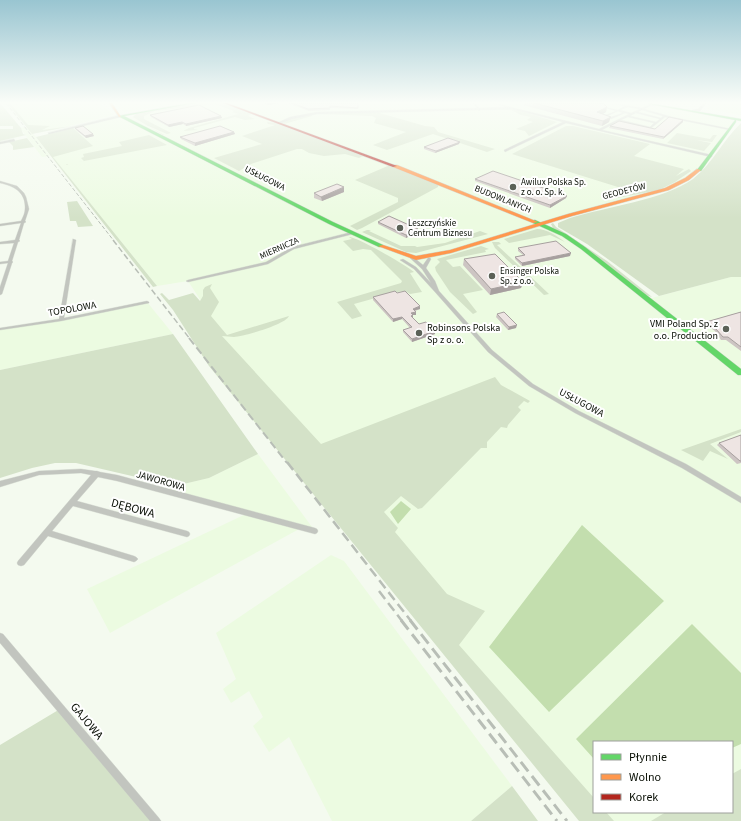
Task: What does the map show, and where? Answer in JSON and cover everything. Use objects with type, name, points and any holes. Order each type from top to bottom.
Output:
[{"type":"street","name":"USŁUGOWA","points":[[172,141],[352,233],[416,261],[424,268],[434,283],[437,291]]},
{"type":"street","name":"BUDOWLANYCH","points":[[329,141],[541,224],[564,236],[582,248],[741,373]]},
{"type":"street","points":[[505,151],[525,141]]},
{"type":"street","points":[[648,141],[711,156]]},
{"type":"street","name":"GEODETÓW","points":[[416,261],[667,189],[693,175],[711,156],[721,141]]},
{"type":"street","points":[[0,182],[20,189],[26,198],[27,209],[0,294]]},
{"type":"street","points":[[0,225],[24,222]]},
{"type":"street","name":"MIERNICZA","points":[[188,281],[267,263],[294,248],[352,233]]},
{"type":"street","points":[[61,320],[74,240]]},
{"type":"street","points":[[0,243],[18,241]]},
{"type":"street","name":"USŁUGOWA","points":[[373,243],[402,260]]},
{"type":"street","name":"GEODETÓW","points":[[402,260],[416,261],[429,259],[451,251]]},
{"type":"street","points":[[424,268],[429,259]]},
{"type":"street","name":"USŁUGOWA","points":[[416,261],[437,291],[490,351],[531,385],[577,412],[684,466],[741,500]]},
{"type":"street","points":[[0,263],[11,262]]},
{"type":"street","name":"TOPOLOWA","points":[[0,329],[61,320],[147,302]]},
{"type":"street","name":"JAWOROWA","points":[[0,484],[27,476],[53,471],[81,471],[98,473],[315,531]]},
{"type":"street","points":[[21,563],[98,473]]},
{"type":"street","name":"DĘBOWA","points":[[73,503],[187,534]]},
{"type":"street","points":[[48,533],[134,559]]},
{"type":"street","name":"GAJOWA","points":[[0,636],[156,821]]},
{"type":"shaded area","points":[[30,141],[39,141],[50,156],[42,157]]},
{"type":"shaded area","points":[[30,141],[34,147],[13,150],[13,146],[9,142]]},
{"type":"shaded area","points":[[39,141],[88,141],[93,146],[53,157],[157,286],[153,287]]},
{"type":"shaded area","points":[[49,141],[721,141],[699,170],[667,189],[541,224],[573,241],[644,300],[731,277],[741,277],[741,821],[585,821],[177,308],[201,301],[188,281],[157,286],[52,156],[60,154]]},
{"type":"shaded area","points":[[122,141],[160,141],[167,145],[84,161],[81,158],[84,157],[83,154],[122,146],[119,142]]},
{"type":"shaded area","points":[[255,141],[329,141],[365,155],[359,158],[345,154],[324,156],[309,153],[302,149],[297,149],[251,164],[239,171],[214,158],[262,144]]},
{"type":"shaded area","points":[[382,141],[412,141],[387,150],[373,145]]},
{"type":"shaded area","points":[[455,141],[469,141],[495,149],[487,152]]},
{"type":"shaded area","points":[[536,141],[639,141],[650,144],[634,156],[684,169],[676,176],[689,169],[691,171],[675,182],[659,190],[617,198],[614,197],[634,192],[512,154]]},
{"type":"shaded area","points":[[669,141],[703,141],[711,143],[704,151],[667,143]]},
{"type":"shaded area","points":[[726,141],[741,141],[741,277],[731,277],[659,296],[587,244],[558,227],[558,223],[570,218],[650,198],[681,186],[700,173]]},
{"type":"shaded area","points":[[390,165],[438,184],[438,187],[362,228],[357,230],[350,226],[398,202],[398,198],[355,180]]},
{"type":"shaded area","points":[[77,201],[93,226],[78,227],[76,221],[70,221],[67,202]]},
{"type":"shaded area","points":[[553,223],[556,227],[607,261],[652,297],[643,294],[581,244],[553,228],[551,224]]},
{"type":"shaded area","points":[[541,229],[555,235],[565,242],[550,235],[509,243],[504,239]]},
{"type":"shaded area","points":[[371,230],[369,231],[401,246],[417,247],[445,243],[480,231],[488,234],[416,253],[406,252],[362,232]]},
{"type":"shaded area","points":[[349,237],[372,246],[414,272],[410,273],[422,292],[410,294],[405,291],[397,292],[354,304],[362,316],[352,319],[337,302],[401,283],[402,281],[371,250],[363,249],[353,251],[343,241],[352,239]]},
{"type":"shaded area","points":[[492,242],[499,242],[501,244],[497,245],[549,294],[544,295],[495,248]]},
{"type":"shaded area","points":[[481,246],[489,249],[485,250],[486,252],[446,260],[453,267],[460,266],[483,290],[463,294],[477,312],[473,314],[450,292],[436,271],[435,267],[440,262],[437,259]]},
{"type":"shaded area","points":[[212,284],[210,288],[219,302],[211,316],[227,335],[289,316],[280,323],[246,335],[234,337],[222,336],[321,444],[495,377],[501,385],[530,401],[528,403],[524,401],[518,407],[521,410],[507,428],[501,427],[487,442],[487,448],[481,448],[422,508],[418,509],[401,496],[384,512],[398,528],[395,532],[447,594],[485,611],[459,645],[593,797],[593,813],[607,813],[614,821],[579,821],[209,366],[173,310],[160,294],[162,293],[169,300],[193,293],[200,301],[205,287]]},
{"type":"shaded area","points":[[147,302],[173,334],[0,370],[0,329],[61,320]]},
{"type":"shaded area","points":[[173,334],[258,454],[209,478],[175,486],[76,463],[55,463],[32,468],[0,478],[0,370]]},
{"type":"shaded area","points":[[741,429],[741,432],[710,444],[728,459],[710,451],[703,461],[681,450]]},
{"type":"shaded area","points":[[258,454],[315,531],[301,528],[110,633],[87,589],[246,514],[162,491],[175,486],[209,478]]},
{"type":"shaded area","points":[[401,501],[411,509],[398,524],[390,512]]},
{"type":"shaded area","points":[[582,525],[664,601],[549,712],[489,647]]},
{"type":"shaded area","points":[[331,555],[344,561],[512,786],[471,821],[332,821],[289,737],[269,752],[253,726],[263,717],[249,691],[231,703],[223,689],[236,679],[216,633]]},
{"type":"shaded area","points":[[692,624],[741,673],[741,744],[733,748],[733,741],[593,741],[593,758],[576,739]]},
{"type":"shaded area","points":[[60,709],[152,821],[0,821],[0,745]]},
{"type":"shaded area","points":[[741,769],[741,821],[651,821],[664,813],[733,813],[733,773]]},
{"type":"shaded area","points":[[512,786],[538,821],[471,821]]},
{"type":"building","points":[[439,141],[460,142],[436,151],[424,147]]},
{"type":"building","name":"Awilux Polska Sp. z o. o. Sp. k.","points":[[493,171],[567,196],[550,205],[475,179]]},
{"type":"building","points":[[337,184],[344,187],[321,197],[314,193]]},
{"type":"building","name":"Leszczyńskie Centrum Biznesu","points":[[389,216],[418,229],[406,235],[378,222]]},
{"type":"building","points":[[556,241],[571,253],[522,263],[515,257],[525,255],[518,248]]},
{"type":"building","name":"Ensinger Polska Sp. z o.o.","points":[[495,254],[523,282],[491,289],[464,259]]},
{"type":"building","points":[[395,291],[397,293],[405,291],[420,306],[413,309],[416,312],[411,313],[413,315],[411,316],[419,324],[426,322],[435,331],[412,339],[403,330],[412,327],[402,317],[393,319],[373,297]]},
{"type":"building","points":[[504,312],[517,325],[509,327],[497,314]]},
{"type":"building","name":"VMI Poland Sp. z o.o. Production","points":[[741,312],[741,347],[728,337],[723,337],[716,329],[706,322]]},
{"type":"building","points":[[741,435],[741,461],[740,461],[719,443]]},
{"type":"railway","points":[[36,141],[114,241]]},
{"type":"railway","points":[[113,240],[190,339]]},
{"type":"railway","points":[[189,338],[287,463]]},
{"type":"railway","points":[[287,462],[411,621]]},
{"type":"railway","points":[[379,591],[402,621]]},
{"type":"railway","points":[[401,620],[557,821]]},
{"type":"railway","points":[[410,620],[567,821]]},
{"type":"traffic: fast","points":[[170,141],[331,223],[381,246]]},
{"type":"traffic: fast","points":[[699,170],[720,141]]},
{"type":"traffic: fast","points":[[535,222],[564,235],[583,248],[741,373]]},
{"type":"traffic: slow","points":[[395,166],[535,222]]},
{"type":"traffic: slow","points":[[381,246],[416,258],[451,251],[570,215],[667,189],[687,179],[699,170]]},
{"type":"traffic: jam","points":[[328,141],[395,166]]},
{"type":"place","name":"Awilux Polska Sp. z o. o. Sp. k.","points":[[513,187]]},
{"type":"place","name":"Leszczyńskie Centrum Biznesu","points":[[400,228]]},
{"type":"place","name":"Ensinger Polska Sp. z o.o.","points":[[492,276]]},
{"type":"place","name":"VMI Poland Sp. z o.o. Production","points":[[726,329]]},
{"type":"place","name":"Robinsons Polska Sp z o. o.","points":[[419,333]]}]
